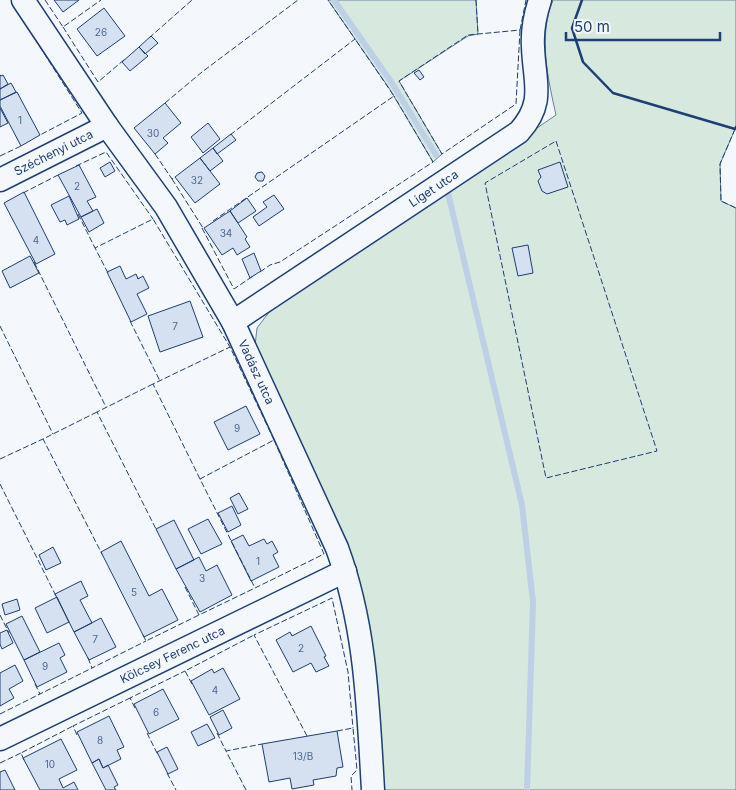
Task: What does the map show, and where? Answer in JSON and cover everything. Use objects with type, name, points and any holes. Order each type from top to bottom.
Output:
[{"type":"street","name":"Vadász utca","points":[[23,0],[107,126],[166,207],[233,322],[337,548],[346,571],[356,613],[367,679],[373,790]]},
{"type":"street","name":"Liget utca","points":[[233,322],[519,132],[528,122],[534,111],[537,92],[532,46],[533,30],[540,0]]},
{"type":"street","name":"Széchenyi utca","points":[[0,180],[107,126]]},
{"type":"street","name":"Kölcsey Ferenc utca","points":[[0,739],[346,571]]},
{"type":"shaded area","points":[[328,0],[476,0],[478,34],[468,36],[399,81],[442,154],[433,162],[389,88]]},
{"type":"shaded area","points":[[553,0],[736,0],[736,127],[720,164],[721,201],[736,208],[736,790],[381,790],[375,682],[255,346],[257,328],[270,311],[556,115],[550,87],[545,43],[548,14]]},
{"type":"building","points":[[54,0],[79,0],[63,12]]},
{"type":"building","points":[[104,8],[125,36],[97,56],[77,29]]},
{"type":"building","points":[[151,36],[158,43],[145,54],[139,47]]},
{"type":"building","points":[[139,47],[148,56],[130,71],[122,62]]},
{"type":"building","points":[[419,70],[424,77],[420,80],[414,73]]},
{"type":"building","points":[[0,75],[3,75],[8,84],[0,89]]},
{"type":"building","points":[[11,83],[16,92],[0,100],[0,89]]},
{"type":"building","points":[[17,92],[40,135],[21,146],[0,106],[0,100]]},
{"type":"building","points":[[165,103],[181,123],[163,138],[168,143],[155,154],[134,128]]},
{"type":"building","points":[[0,108],[8,123],[0,127]]},
{"type":"building","points":[[208,123],[220,139],[203,153],[191,137]]},
{"type":"building","points":[[231,134],[236,140],[217,154],[213,148]]},
{"type":"building","points":[[213,148],[223,161],[210,171],[200,158]]},
{"type":"building","points":[[200,158],[220,184],[195,203],[175,177]]},
{"type":"building","points":[[110,162],[115,171],[105,177],[100,168]]},
{"type":"building","points":[[560,162],[568,187],[547,194],[542,191],[538,181],[541,177],[538,170]]},
{"type":"building","points":[[79,165],[96,197],[87,201],[93,211],[81,217],[58,175]]},
{"type":"building","points":[[262,172],[265,176],[263,181],[258,181],[255,177],[257,173]]},
{"type":"building","points":[[24,192],[55,254],[36,264],[4,203]]},
{"type":"building","points":[[274,195],[284,209],[259,226],[253,217],[267,207],[263,202]]},
{"type":"building","points":[[69,196],[79,219],[67,225],[65,220],[60,222],[51,205]]},
{"type":"building","points":[[247,198],[256,211],[238,223],[230,211]]},
{"type":"building","points":[[97,209],[104,223],[89,232],[81,217]]},
{"type":"building","points":[[230,211],[247,237],[245,239],[250,247],[237,255],[233,248],[222,255],[204,228]]},
{"type":"building","points":[[528,245],[533,273],[518,276],[512,248]]},
{"type":"building","points":[[254,253],[261,271],[250,278],[242,259]]},
{"type":"building","points":[[30,256],[39,273],[10,288],[2,271]]},
{"type":"building","points":[[120,266],[126,279],[136,274],[138,279],[143,276],[149,288],[137,294],[147,314],[131,322],[107,272]]},
{"type":"building","points":[[190,301],[203,337],[160,352],[148,316]]},
{"type":"building","points":[[246,406],[260,434],[228,450],[214,422]]},
{"type":"building","points":[[239,493],[248,509],[238,514],[230,498]]},
{"type":"building","points":[[232,506],[241,525],[228,532],[218,513]]},
{"type":"building","points":[[208,519],[222,544],[201,554],[188,529]]},
{"type":"building","points":[[174,520],[194,560],[176,569],[156,529]]},
{"type":"building","points":[[243,535],[249,546],[264,539],[267,544],[272,541],[278,552],[273,555],[279,567],[251,581],[231,541]]},
{"type":"building","points":[[121,541],[149,596],[162,589],[178,620],[144,637],[101,552]]},
{"type":"building","points":[[53,547],[61,563],[46,570],[39,555]]},
{"type":"building","points":[[199,557],[206,571],[217,565],[232,595],[200,612],[176,569]]},
{"type":"building","points":[[81,581],[88,596],[80,600],[92,623],[74,632],[55,594]]},
{"type":"building","points":[[57,597],[69,622],[47,633],[35,608]]},
{"type":"building","points":[[17,599],[20,610],[5,615],[2,604]]},
{"type":"building","points":[[22,616],[40,652],[24,660],[6,624]]},
{"type":"building","points":[[101,618],[116,647],[89,660],[74,632]]},
{"type":"building","points":[[311,626],[329,666],[316,672],[311,663],[293,672],[276,640],[290,632],[292,636]]},
{"type":"building","points":[[7,630],[13,643],[2,649],[0,633]]},
{"type":"building","points":[[59,643],[65,655],[60,658],[67,672],[37,687],[24,660]]},
{"type":"building","points":[[15,665],[23,681],[9,689],[14,698],[0,706],[0,673]]},
{"type":"building","points":[[223,668],[240,699],[209,715],[191,681],[212,669],[214,673]]},
{"type":"building","points":[[163,689],[179,719],[149,734],[134,704]]},
{"type":"building","points":[[223,710],[232,728],[219,735],[210,717]]},
{"type":"building","points":[[109,716],[124,747],[117,750],[121,759],[103,768],[99,759],[92,763],[77,732]]},
{"type":"building","points":[[207,724],[215,738],[198,746],[191,732]]},
{"type":"building","points":[[337,731],[343,767],[337,768],[336,776],[313,780],[314,785],[292,789],[290,778],[269,782],[262,744]]},
{"type":"building","points":[[61,739],[77,770],[59,779],[63,788],[74,782],[78,790],[40,790],[23,758]]},
{"type":"building","points":[[167,747],[178,769],[168,774],[157,752]]},
{"type":"building","points":[[99,759],[103,768],[108,765],[118,785],[114,787],[116,790],[106,790],[92,763]]},
{"type":"building","points":[[5,770],[15,790],[0,790],[0,772]]},
{"type":"waterway","points":[[334,0],[392,83],[436,155]]},
{"type":"waterway","points":[[448,193],[522,505],[533,602],[527,790]]},
{"type":"fence","points":[[45,0],[63,27],[101,0]]},
{"type":"fence","points":[[149,38],[192,0]]},
{"type":"fence","points":[[165,103],[202,72],[298,0]]},
{"type":"fence","points":[[230,135],[355,39],[328,0]]},
{"type":"fence","points":[[476,0],[478,34]]},
{"type":"fence","points":[[520,30],[526,0]]},
{"type":"fence","points":[[63,27],[98,82],[125,59]]},
{"type":"fence","points":[[520,30],[516,104],[442,154],[399,81],[468,35],[520,30]]},
{"type":"fence","points":[[35,39],[82,113],[40,135]]},
{"type":"fence","points":[[213,221],[394,96],[355,39]]},
{"type":"fence","points":[[260,272],[270,265],[280,262],[433,162],[394,96]]},
{"type":"fence","points":[[735,129],[720,164],[721,201],[736,208]]},
{"type":"fence","points":[[556,141],[657,451],[546,478],[485,183],[556,141]]},
{"type":"fence","points":[[0,156],[21,146]]},
{"type":"fence","points":[[76,166],[106,152],[153,219]]},
{"type":"fence","points":[[155,154],[172,179],[174,178]]},
{"type":"fence","points":[[23,193],[58,175]]},
{"type":"fence","points":[[172,179],[203,228]]},
{"type":"fence","points":[[78,214],[95,248]]},
{"type":"fence","points":[[108,273],[95,248],[153,219],[230,347]]},
{"type":"fence","points":[[202,228],[234,289],[253,276]]},
{"type":"fence","points":[[34,262],[106,407]]},
{"type":"fence","points":[[130,321],[160,381]]},
{"type":"fence","points":[[0,326],[53,434]]},
{"type":"fence","points":[[200,479],[153,384],[230,347],[274,440]]},
{"type":"fence","points":[[153,384],[97,412],[157,531]]},
{"type":"fence","points":[[97,412],[43,439],[102,554]]},
{"type":"fence","points":[[0,459],[43,439]]},
{"type":"fence","points":[[274,440],[324,554],[255,588],[200,479],[274,440]]},
{"type":"fence","points":[[0,484],[56,596]]},
{"type":"fence","points":[[185,587],[199,615],[255,588]]},
{"type":"fence","points":[[307,736],[254,635],[332,598],[348,672],[353,728]]},
{"type":"fence","points":[[0,615],[9,633]]},
{"type":"fence","points":[[143,635],[146,641],[199,615]]},
{"type":"fence","points":[[192,684],[185,671],[254,635]]},
{"type":"fence","points":[[88,658],[92,668],[146,641]]},
{"type":"fence","points":[[35,684],[40,694],[92,668]]},
{"type":"fence","points":[[135,708],[130,698],[185,671]]},
{"type":"fence","points":[[0,714],[40,694]]},
{"type":"fence","points":[[77,735],[73,726],[130,698]]},
{"type":"fence","points":[[24,760],[21,753],[73,726]]},
{"type":"fence","points":[[337,731],[353,728],[357,770],[351,776],[352,790]]},
{"type":"fence","points":[[147,733],[158,755]]},
{"type":"fence","points":[[217,733],[226,751]]},
{"type":"fence","points":[[246,790],[226,751],[262,744]]},
{"type":"fence","points":[[0,763],[21,753]]},
{"type":"fence","points":[[167,773],[176,790]]},
{"type":"wall","points":[[582,0],[572,28],[583,62],[613,93],[735,129],[736,127]]}]
